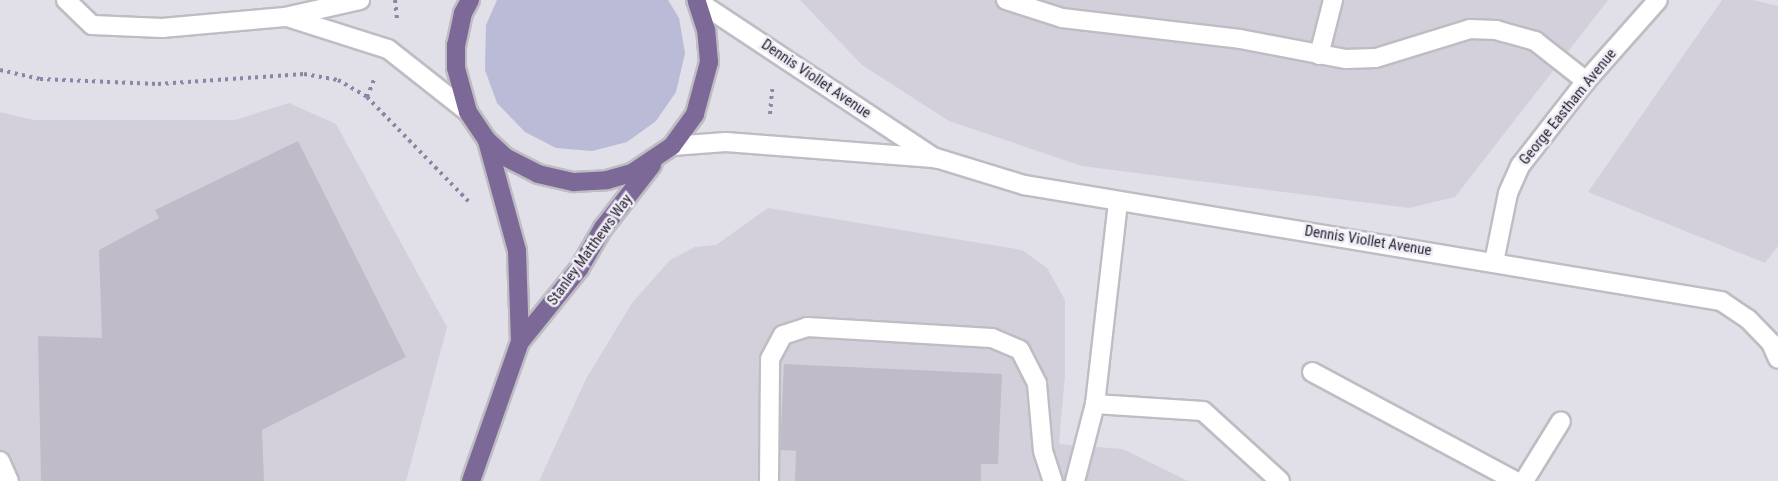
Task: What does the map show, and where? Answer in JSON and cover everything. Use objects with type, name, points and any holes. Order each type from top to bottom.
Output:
[{"type":"main road","points":[[470,0],[463,13],[456,45],[456,68],[468,112],[487,140],[505,157],[538,174],[574,183],[607,180],[632,173],[665,152]]},
{"type":"main road","name":"Stanley Matthews Way","points":[[471,481],[520,342],[579,269],[603,228],[695,114],[709,62],[706,30],[696,0]]},
{"type":"main road","name":"Stanley Matthews Way","points":[[487,140],[517,251],[520,342]]},
{"type":"street","points":[[66,0],[92,25],[162,28],[285,16],[360,0]]},
{"type":"street","name":"Dennis Viollet Avenue","points":[[696,0],[936,158]]},
{"type":"street","points":[[1006,0],[1062,18],[1219,36],[1346,60],[1376,58],[1444,35],[1470,29],[1496,30],[1535,40],[1586,81]]},
{"type":"street","points":[[1319,55],[1333,0]]},
{"type":"street","name":"George Eastham Avenue","points":[[1494,262],[1508,193],[1520,166],[1586,81],[1658,0]]},
{"type":"street","points":[[285,16],[388,49],[468,112]]},
{"type":"street","name":"Dennis Viollet Avenue","points":[[665,152],[768,145],[832,153],[936,158],[1024,185],[1721,301],[1748,319],[1776,347]]},
{"type":"street","points":[[1075,481],[1095,404],[1119,201]]},
{"type":"street","points":[[769,481],[770,359],[783,335],[807,327],[992,338],[1020,350],[1037,384],[1043,451],[1053,481]]},
{"type":"street","points":[[1312,372],[1515,481]]},
{"type":"street","points":[[1095,404],[1203,411],[1280,481]]},
{"type":"street","points":[[1524,481],[1561,420]]},
{"type":"street","points":[[0,461],[9,481]]},
{"type":"path","points":[[768,145],[775,51]]},
{"type":"path","points":[[0,70],[40,79],[158,84],[304,74],[338,80],[367,97],[475,208]]},
{"type":"shaded area","points":[[497,0],[668,0],[679,18],[685,53],[676,92],[656,121],[627,142],[592,151],[556,148],[525,132],[497,103],[485,70],[486,25]]},
{"type":"shaded area","points":[[800,0],[1608,0],[1455,197],[1409,208],[1082,166],[949,121],[862,65]]},
{"type":"shaded area","points":[[1722,0],[1753,0],[1778,6],[1778,246],[1765,263],[1588,192]]},
{"type":"shaded area","points":[[289,103],[336,124],[447,327],[406,481],[0,481],[0,112],[34,120],[235,120]]},
{"type":"shaded area","points":[[768,208],[1022,250],[1047,268],[1065,300],[1065,375],[1059,444],[1123,449],[1188,481],[539,481],[586,379],[632,303],[670,260],[695,247],[716,245]]},
{"type":"building","points":[[298,141],[406,357],[262,430],[264,481],[41,481],[38,336],[102,338],[99,250],[159,218],[155,210]]},
{"type":"building","points":[[784,364],[1002,374],[998,464],[981,464],[981,481],[795,481],[796,451],[780,450]]}]
